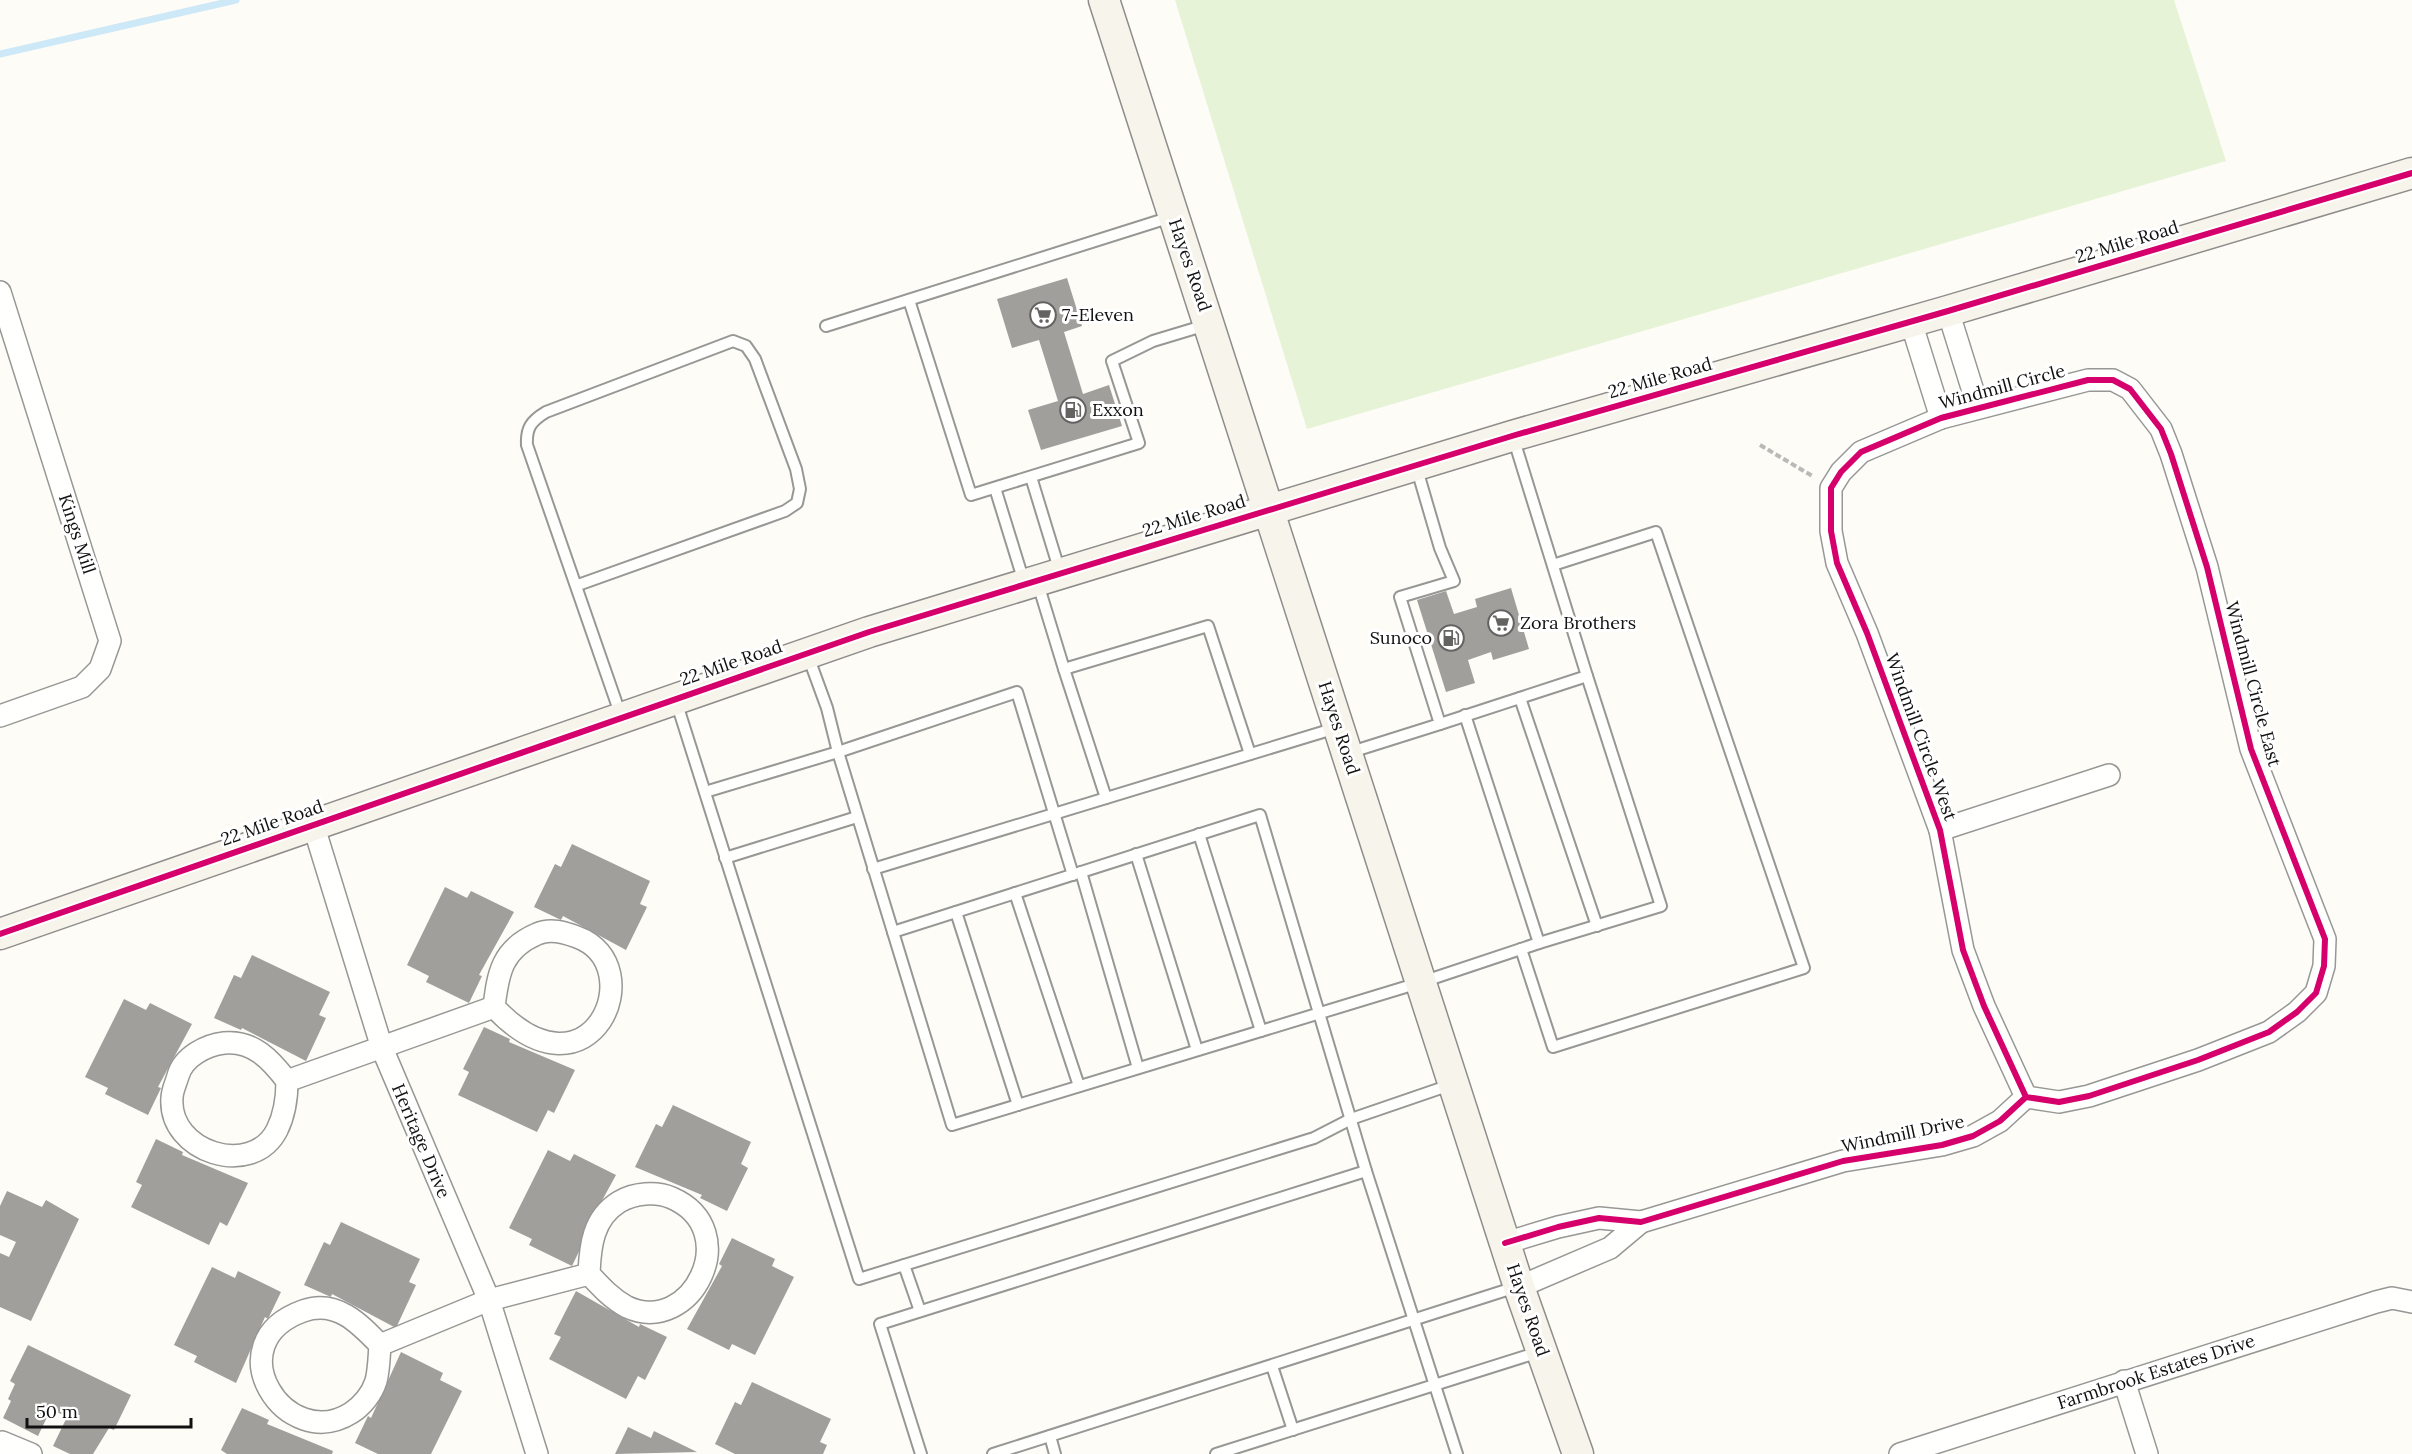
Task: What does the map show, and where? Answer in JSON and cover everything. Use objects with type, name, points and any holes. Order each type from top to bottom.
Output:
[{"type":"street","name":"Hayes Road","points":[[1104,0],[1519,1287],[1578,1454]]},
{"type":"street","name":"22 Mile Road","points":[[0,934],[807,652],[1040,578],[1512,436],[1911,322],[2412,173]]},
{"type":"street","name":"Kings Mill","points":[[0,292],[110,641],[100,669],[82,687],[0,716]]},
{"type":"street","points":[[1948,311],[1978,407]]},
{"type":"street","points":[[1911,322],[1941,418]]},
{"type":"street","name":"Windmill Circle","points":[[1831,488],[1841,472],[1861,452],[1941,418],[2088,380],[2113,380],[2130,389]]},
{"type":"street","name":"Windmill Circle East","points":[[2026,1097],[2059,1102],[2089,1096],[2198,1060],[2269,1032],[2297,1012],[2316,993],[2324,966],[2325,939],[2251,749],[2207,567],[2171,454],[2160,429],[2130,389]]},
{"type":"street","name":"Windmill Circle West","points":[[1831,488],[1831,531],[1837,563],[1867,633],[1940,830],[1963,950],[1984,1006],[2026,1097]]},
{"type":"street","points":[[1940,830],[2109,775]]},
{"type":"street","name":"Heritage Drive","points":[[313,825],[382,1048],[489,1300],[537,1454]]},
{"type":"street","points":[[561,931],[586,940],[606,962],[612,987],[606,1013],[592,1031],[578,1041],[557,1046],[531,1038],[507,1022],[494,1008],[505,958],[519,943],[540,932],[561,931]]},
{"type":"street","points":[[287,1081],[494,1008]]},
{"type":"street","points":[[232,1042],[250,1046],[272,1061],[287,1081],[286,1106],[276,1132],[260,1148],[241,1155],[215,1155],[194,1145],[181,1131],[174,1114],[172,1098],[179,1072],[194,1054],[213,1044],[232,1042]]},
{"type":"street","name":"Windmill Drive","points":[[1505,1242],[1599,1218],[1641,1222],[1843,1161],[1942,1145],[1973,1136],[2000,1121],[2026,1097]]},
{"type":"street","points":[[662,1194],[683,1203],[700,1222],[708,1242],[704,1274],[692,1292],[674,1306],[650,1311],[629,1307],[607,1294],[589,1274],[594,1230],[609,1208],[629,1196],[662,1194]]},
{"type":"street","name":"Windmill Drive","points":[[1519,1287],[1610,1248],[1641,1222]]},
{"type":"street","points":[[380,1345],[489,1300],[589,1274]]},
{"type":"street","name":"Farmbrook Estates Drive","points":[[1900,1454],[2376,1302],[2392,1299],[2412,1302]]},
{"type":"street","points":[[312,1307],[334,1309],[357,1320],[380,1345],[375,1383],[362,1406],[345,1418],[320,1424],[295,1419],[277,1406],[263,1383],[262,1350],[271,1332],[287,1316],[312,1307]]},
{"type":"street","points":[[2124,1381],[2147,1454]]},
{"type":"street","points":[[0,1445],[2,1442],[31,1454]]},
{"type":"lane","points":[[826,326],[1174,216]]},
{"type":"lane","points":[[909,300],[970,495],[1139,443],[1112,361],[1154,341],[1210,324]]},
{"type":"lane","points":[[578,585],[785,511],[797,503],[800,489],[796,469],[755,359],[746,346],[733,341],[546,412],[533,419],[526,432],[527,445],[578,585],[622,716]]},
{"type":"lane","points":[[807,652],[952,1125],[1321,1013],[1661,906],[1512,436]]},
{"type":"lane","points":[[1416,466],[1440,548],[1454,581],[1400,597],[1440,724]]},
{"type":"lane","points":[[1031,477],[1040,578],[1064,669],[1106,798]]},
{"type":"lane","points":[[995,488],[1040,578]]},
{"type":"lane","points":[[1521,949],[1553,1047],[1804,968],[1656,532],[1552,565]]},
{"type":"lane","points":[[1064,669],[1208,626],[1250,754]]},
{"type":"lane","points":[[873,869],[1250,754],[1440,724],[1587,676]]},
{"type":"lane","points":[[705,792],[838,752],[1017,692],[1138,1068]]},
{"type":"lane","points":[[675,698],[859,1279],[1314,1138],[1351,1119],[1455,1083]]},
{"type":"lane","points":[[1520,698],[1597,926]]},
{"type":"lane","points":[[1465,716],[1539,944]]},
{"type":"lane","points":[[893,932],[1260,815],[1321,1013],[1366,1170],[1457,1454]]},
{"type":"lane","points":[[726,858],[857,817]]},
{"type":"lane","points":[[1199,834],[1261,1031]]},
{"type":"lane","points":[[1136,854],[1197,1050]]},
{"type":"lane","points":[[1015,893],[1078,1086]]},
{"type":"lane","points":[[956,912],[1018,1105]]},
{"type":"lane","points":[[921,1454],[880,1324],[1366,1170]]},
{"type":"lane","points":[[904,1264],[920,1311]]},
{"type":"lane","points":[[993,1454],[1519,1287]]},
{"type":"lane","points":[[1216,1454],[1542,1351]]},
{"type":"lane","points":[[1272,1366],[1293,1430]]},
{"type":"lane","points":[[1050,1436],[1055,1454]]},
{"type":"path","points":[[1760,446],[1831,488]]},
{"type":"green space","points":[[1175,0],[2174,0],[2226,161],[1307,429]]},
{"type":"building","points":[[1067,278],[1082,326],[1064,332],[1083,394],[1109,385],[1122,426],[1041,450],[1028,410],[1058,401],[1039,340],[1012,348],[997,299]]},
{"type":"building","points":[[1511,588],[1529,649],[1493,660],[1491,652],[1468,660],[1475,683],[1446,692],[1417,600],[1446,591],[1454,614],[1477,607],[1475,599]]},
{"type":"building","points":[[572,844],[650,881],[640,904],[647,907],[626,950],[563,916],[561,920],[534,907],[555,864],[561,867]]},
{"type":"building","points":[[445,887],[467,898],[471,891],[514,912],[479,975],[482,976],[469,1003],[426,982],[429,976],[407,965]]},
{"type":"building","points":[[252,955],[330,992],[319,1015],[326,1018],[306,1061],[242,1028],[241,1030],[214,1018],[234,975],[241,978]]},
{"type":"building","points":[[124,999],[146,1010],[150,1003],[192,1024],[158,1087],[161,1088],[148,1115],[105,1094],[108,1088],[85,1077]]},
{"type":"building","points":[[484,1027],[510,1039],[509,1042],[575,1070],[554,1113],[548,1110],[537,1132],[458,1095],[469,1072],[463,1069]]},
{"type":"building","points":[[673,1105],[751,1142],[741,1164],[748,1168],[727,1211],[700,1198],[702,1195],[635,1167],[656,1124],[662,1127]]},
{"type":"building","points":[[156,1139],[183,1152],[182,1155],[248,1183],[227,1226],[220,1222],[209,1245],[131,1207],[142,1185],[136,1182]]},
{"type":"building","points":[[548,1150],[570,1161],[574,1154],[616,1175],[582,1237],[585,1239],[572,1266],[529,1245],[532,1239],[509,1228]]},
{"type":"building","points":[[7,1191],[42,1207],[46,1200],[79,1219],[31,1321],[0,1307],[0,1253],[9,1257],[16,1242],[0,1235],[0,1206]]},
{"type":"building","points":[[341,1222],[420,1259],[409,1282],[416,1285],[396,1328],[332,1294],[331,1297],[304,1285],[324,1242],[330,1245]]},
{"type":"building","points":[[732,1238],[775,1259],[772,1266],[794,1277],[755,1355],[732,1344],[729,1350],[687,1329],[722,1266],[719,1264]]},
{"type":"building","points":[[212,1267],[235,1278],[238,1271],[281,1292],[268,1319],[265,1317],[236,1383],[194,1362],[197,1356],[174,1345]]},
{"type":"building","points":[[576,1291],[639,1327],[640,1324],[667,1337],[645,1380],[638,1376],[626,1399],[549,1359],[561,1337],[554,1334]]},
{"type":"building","points":[[28,1345],[131,1395],[114,1430],[109,1428],[93,1454],[70,1454],[53,1446],[67,1417],[51,1409],[38,1436],[3,1418],[11,1401],[8,1399],[15,1384],[10,1381]]},
{"type":"building","points":[[401,1352],[443,1373],[440,1380],[462,1391],[431,1454],[378,1454],[355,1443],[368,1416],[371,1418]]},
{"type":"building","points":[[752,1382],[831,1419],[820,1442],[827,1445],[823,1454],[735,1454],[715,1444],[735,1402],[741,1405]]},
{"type":"building","points":[[242,1408],[269,1420],[267,1424],[333,1451],[332,1454],[227,1454],[221,1450]]},
{"type":"building","points":[[628,1427],[651,1438],[654,1431],[697,1452],[615,1454]]},
{"type":"waterway","points":[[0,54],[236,0]]},
{"type":"cycle path","points":[[0,934],[869,632],[1512,436],[1948,311],[2412,173]]},
{"type":"cycle path","points":[[1505,1243],[1558,1227],[1599,1218],[1641,1222],[1843,1161],[1942,1145],[1973,1136],[2000,1121],[2026,1097],[2059,1102],[2089,1096],[2198,1060],[2269,1032],[2297,1012],[2316,993],[2324,966],[2325,939],[2251,749],[2207,567],[2171,454],[2161,429],[2130,389],[2113,380],[2088,380],[1941,418],[1861,452],[1841,472],[1831,488],[1831,531],[1837,563],[1867,633],[1940,830],[1963,950],[1984,1006],[2026,1097]]},
{"type":"place","name":"7-Eleven","points":[[1043,315]]},
{"type":"place","name":"Exxon","points":[[1073,410]]},
{"type":"place","name":"Zora Brothers","points":[[1501,623]]},
{"type":"place","name":"Sunoco","points":[[1451,638]]}]
